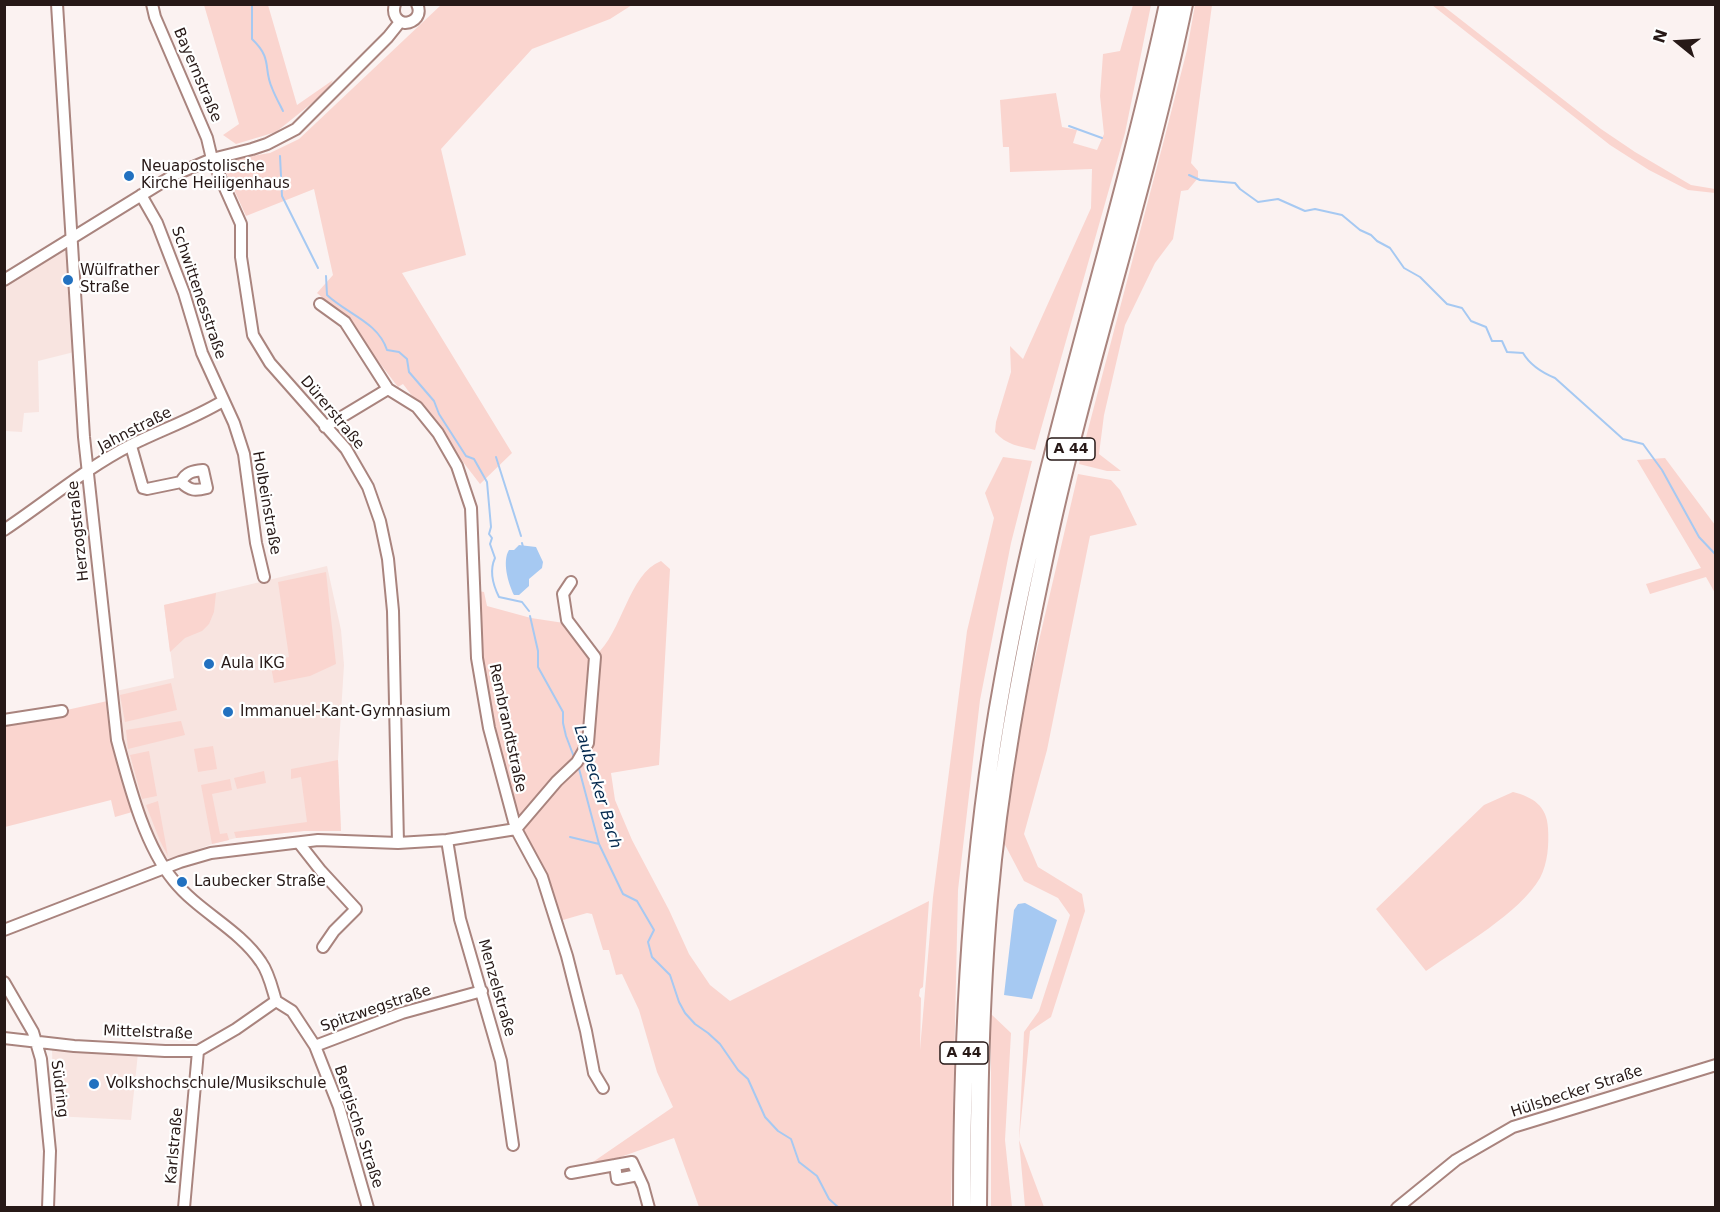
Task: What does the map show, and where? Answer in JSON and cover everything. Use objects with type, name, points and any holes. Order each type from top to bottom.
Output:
[{"type":"highway","name":"A 44","points":[[962,1208],[962,1096],[971,933],[984,807],[1002,681],[1050,467],[1117,216],[1168,4]]},
{"type":"highway","name":"A 44","points":[[978,1208],[979,1096],[989,900],[1002,791],[1019,684],[1045,556],[1082,397],[1135,208],[1169,77],[1184,4]]},
{"type":"street","name":"Herzogstraße","points":[[57,4],[78,351],[88,472],[117,740],[126,774],[158,859],[178,885],[222,925],[236,933],[262,962],[276,1001]]},
{"type":"street","name":"Bayernstraße","points":[[152,4],[155,17],[207,138],[212,159]]},
{"type":"street","points":[[395,4],[394,12],[400,22],[405,24],[416,19],[419,14],[417,4]]},
{"type":"street","points":[[4,280],[174,175],[212,159],[252,149],[296,129],[400,22]]},
{"type":"street","name":"Dürerstraße","points":[[212,159],[241,224],[241,257],[253,335],[270,363],[346,449],[368,487],[381,521],[388,559],[393,611],[398,843]]},
{"type":"street","name":"Schwittenesstraße","points":[[141,195],[157,223],[184,293],[202,353],[223,402]]},
{"type":"street","points":[[320,304],[345,322],[388,389],[325,427]]},
{"type":"street","name":"Rembrandtstraße","points":[[388,389],[417,407],[438,433],[457,466],[471,508],[477,658],[489,728],[516,829],[542,877],[567,956],[594,1073],[603,1088]]},
{"type":"street","name":"Jahnstraße","points":[[4,530],[130,446],[202,414],[223,402]]},
{"type":"street","name":"Holbeinstraße","points":[[223,402],[234,423],[244,454],[256,543],[264,577]]},
{"type":"street","points":[[130,446],[142,489],[182,482]]},
{"type":"street","points":[[4,930],[195,856],[236,848],[318,840],[398,843],[447,840],[516,829],[557,781],[577,762],[588,743],[595,657],[567,620],[563,594],[571,582]]},
{"type":"street","points":[[4,720],[62,711]]},
{"type":"street","name":"Menzelstraße","points":[[447,840],[460,919],[501,1061],[513,1145]]},
{"type":"street","points":[[299,843],[356,909],[334,931],[323,947]]},
{"type":"street","name":"Südring","points":[[4,982],[37,1041],[44,1078],[50,1142],[51,1179],[48,1208]]},
{"type":"street","name":"Spitzwegstraße","points":[[315,1046],[402,1012],[482,991]]},
{"type":"street","name":"Bergische Straße","points":[[276,1001],[292,1011],[315,1046],[339,1107],[368,1208]]},
{"type":"street","name":"Mittelstraße","points":[[4,1038],[74,1046],[165,1052],[198,1051],[236,1029],[276,1001]]},
{"type":"street","name":"Karlstraße","points":[[184,1208],[198,1051]]},
{"type":"street","name":"Hülsbecker Straße","points":[[1397,1208],[1456,1160],[1513,1127],[1716,1065]]},
{"type":"street","points":[[571,1173],[615,1165],[617,1179],[638,1175],[649,1208]]},
{"type":"shaded area","points":[[204,5],[268,5],[297,105],[333,80],[327,91],[276,132],[236,144],[223,135],[239,124]]},
{"type":"shaded area","points":[[441,5],[632,5],[610,19],[532,49],[441,149],[466,255],[402,273],[512,453],[480,484],[403,384],[398,387],[355,331],[355,326],[317,293],[333,275],[314,189],[246,216],[221,161],[270,153],[299,139]]},
{"type":"shaded area","points":[[1133,5],[1151,5],[1125,133],[1035,450],[1018,446],[1004,440],[995,432],[1011,372],[1010,346],[1023,359],[1091,208],[1092,169],[1010,172],[1009,147],[1003,147],[1000,100],[1056,93],[1062,127],[1077,130],[1073,143],[1097,150],[1104,134],[1100,96],[1103,54],[1120,51]]},
{"type":"shaded area","points":[[1195,5],[1212,5],[1191,163],[1198,171],[1198,178],[1188,190],[1181,191],[1173,239],[1155,263],[1125,325],[1104,415],[1099,454],[1121,471],[1107,471],[1079,464],[1187,50]]},
{"type":"shaded area","points":[[1432,5],[1442,5],[1601,129],[1635,152],[1691,185],[1715,189],[1715,193],[1688,190],[1649,170],[1610,145]]},
{"type":"shaded area","points":[[72,238],[78,351],[38,361],[39,412],[24,413],[22,432],[5,431],[5,280]]},
{"type":"shaded area","points":[[1003,457],[1032,461],[1011,543],[980,700],[958,890],[951,1207],[699,1207],[674,1138],[615,1159],[590,1164],[673,1107],[657,1072],[639,1010],[622,974],[616,975],[609,950],[603,950],[592,914],[587,913],[556,922],[516,829],[489,728],[474,590],[484,592],[487,606],[531,618],[564,623],[595,656],[605,646],[641,578],[661,561],[670,569],[659,765],[611,773],[615,800],[632,840],[689,954],[710,985],[730,1001],[929,901],[923,987],[920,989],[919,996],[921,998],[920,1050],[933,897],[967,631],[994,518],[985,493]]},
{"type":"shaded area","points":[[1665,458],[1715,525],[1715,593],[1706,577],[1650,594],[1646,584],[1701,568],[1637,460]]},
{"type":"shaded area","points":[[1078,474],[1111,480],[1120,490],[1137,525],[1090,536],[1047,750],[1024,834],[1038,867],[1082,894],[1085,911],[1051,1017],[1030,1031],[1019,1140],[1024,1032],[1039,1011],[1070,915],[1058,898],[1024,881],[1003,841],[1023,709]]},
{"type":"shaded area","name":"Immanuel-Kant-Gymnasium","points":[[327,566],[341,630],[344,665],[338,760],[341,831],[304,831],[236,838],[175,858],[158,859],[126,774],[116,691],[174,678],[164,605]]},
{"type":"shaded area","points":[[326,572],[336,664],[310,676],[274,683],[270,661],[289,657],[278,582]]},
{"type":"shaded area","points":[[216,593],[214,612],[209,624],[202,631],[185,638],[170,652],[164,605]]},
{"type":"shaded area","points":[[171,683],[177,710],[125,722],[120,695]]},
{"type":"shaded area","points":[[112,700],[139,810],[115,817],[111,800],[5,827],[5,720]]},
{"type":"shaded area","points":[[181,721],[185,735],[128,749],[126,730]]},
{"type":"shaded area","points":[[213,746],[217,769],[198,772],[194,749]]},
{"type":"shaded area","points":[[149,751],[157,796],[142,799],[130,755]]},
{"type":"shaded area","points":[[338,760],[341,831],[304,831],[236,838],[234,832],[307,822],[301,777],[291,779],[291,769]]},
{"type":"shaded area","points":[[264,771],[266,783],[237,789],[234,778]]},
{"type":"shaded area","points":[[230,779],[232,790],[212,794],[220,834],[227,833],[229,840],[212,844],[201,785]]},
{"type":"shaded area","points":[[1513,792],[1538,804],[1547,820],[1547,853],[1540,878],[1519,904],[1426,971],[1376,909],[1484,805]]},
{"type":"shaded area","points":[[158,801],[168,856],[146,805]]},
{"type":"shaded area","points":[[991,1014],[1011,1033],[1005,1140],[1012,1207],[991,1207]]},
{"type":"shaded area","name":"Volkshochschule/Musikschule","points":[[52,1050],[138,1053],[131,1120],[54,1116]]},
{"type":"shaded area","points":[[1019,1140],[1044,1207],[1025,1207]]},
{"type":"water","points":[[519,545],[536,547],[543,562],[542,568],[529,579],[529,586],[519,595],[514,595],[508,578],[506,560],[509,550],[514,550]]},
{"type":"water","points":[[1025,903],[1057,920],[1032,999],[1004,995],[1014,910],[1018,904]]},
{"type":"waterway","name":"Laubecker Bach","points":[[252,4],[252,39],[263,52],[269,81],[283,111]]},
{"type":"waterway","points":[[1069,126],[1102,138]]},
{"type":"waterway","name":"Laubecker Bach","points":[[280,156],[282,196],[318,268]]},
{"type":"waterway","points":[[1189,175],[1200,180],[1235,183],[1258,202],[1278,199],[1305,211],[1315,209],[1342,215],[1360,230],[1390,248],[1404,268],[1420,277],[1447,304],[1462,308],[1471,321],[1486,327],[1492,341],[1502,341],[1507,352],[1523,353],[1533,365],[1555,378],[1623,439],[1643,444],[1662,470],[1699,537],[1716,555]]},
{"type":"waterway","name":"Laubecker Bach","points":[[326,276],[327,295],[377,332],[387,350],[399,352],[407,359],[409,372],[434,401],[439,414],[466,456],[474,459],[487,482],[491,527],[489,534],[492,538],[490,544],[495,558],[492,573],[495,588],[499,597],[522,602],[529,611]]},
{"type":"waterway","points":[[496,457],[521,536]]},
{"type":"waterway","points":[[522,543],[523,547]]},
{"type":"waterway","name":"Laubecker Bach","points":[[530,616],[538,651],[538,667],[563,712],[566,736],[574,757]]},
{"type":"waterway","name":"Laubecker Bach","points":[[578,765],[599,844],[623,894],[637,901],[654,930],[648,942],[652,957],[670,975],[685,1013],[720,1044],[738,1070],[748,1079],[765,1117],[778,1131],[791,1139],[799,1162],[817,1176],[829,1199],[839,1208]]},
{"type":"waterway","points":[[570,837],[599,844]]},
{"type":"place","name":"Neuapostolische Kirche Heiligenhaus","points":[[129,176]]},
{"type":"place","name":"Wülfrather Straße","points":[[68,280]]},
{"type":"place","name":"Aula IKG","points":[[209,664]]},
{"type":"place","name":"Immanuel-Kant-Gymnasium","points":[[228,712]]},
{"type":"place","name":"Laubecker Straße","points":[[182,882]]},
{"type":"place","name":"Volkshochschule/Musikschule","points":[[94,1084]]}]
